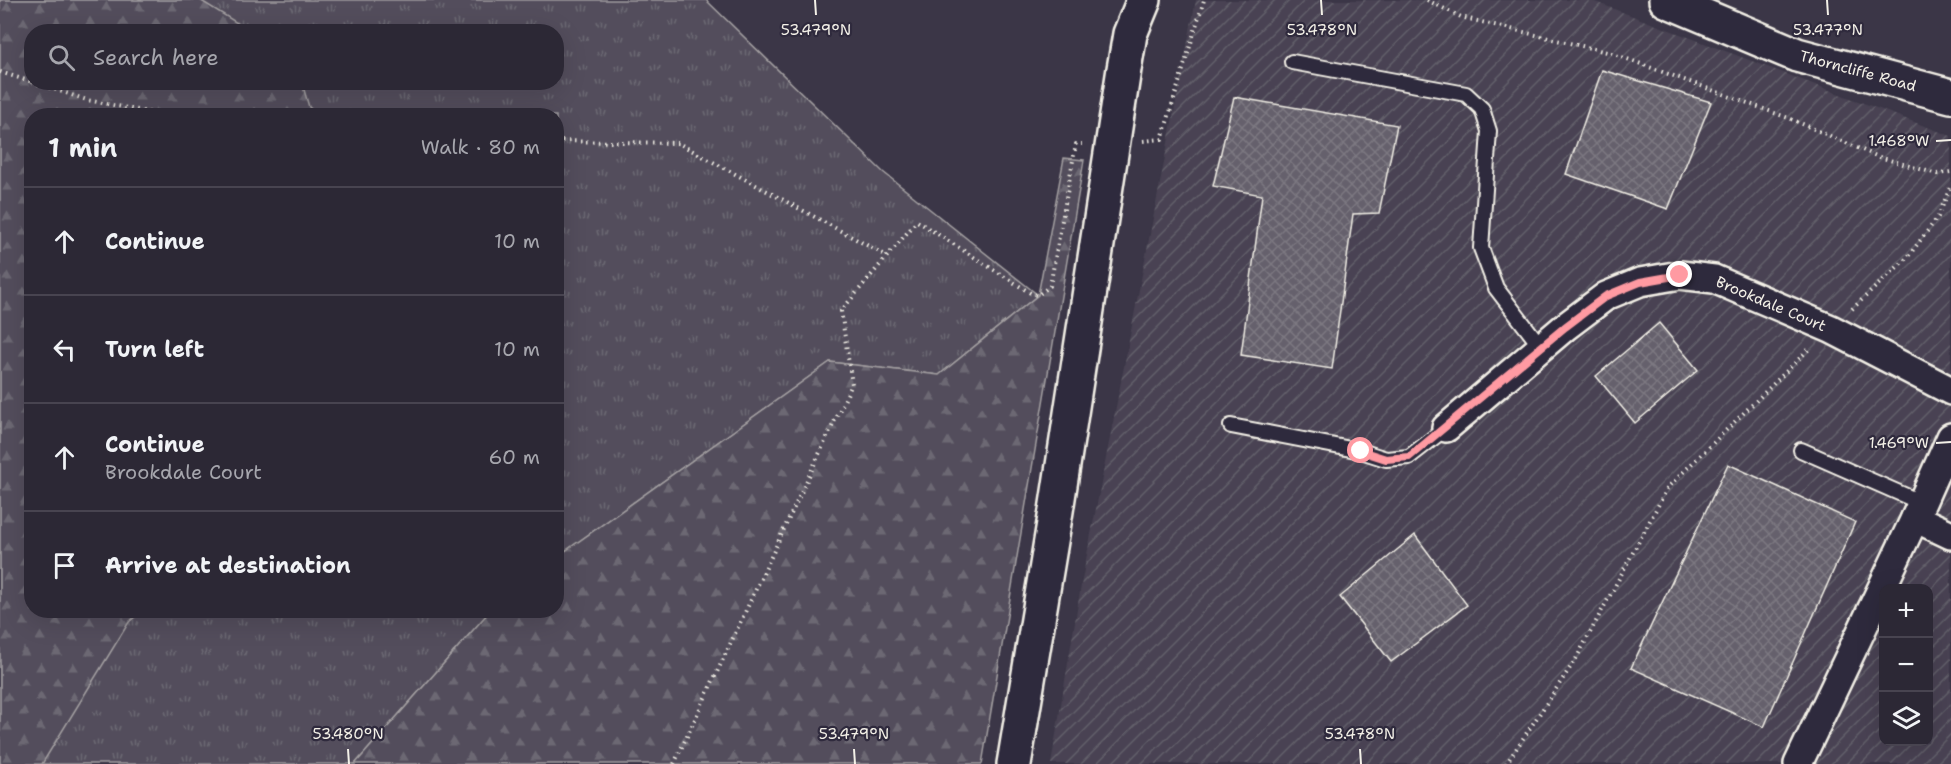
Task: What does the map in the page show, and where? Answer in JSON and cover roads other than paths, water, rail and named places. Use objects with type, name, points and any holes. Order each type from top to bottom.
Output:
[{"type":"main road","points":[[1014,764],[1130,34],[1128,0]]},
{"type":"main road","points":[[1130,34],[1144,0]]},
{"type":"main road","name":"Thorncliffe Road","points":[[1666,0],[1797,55],[1951,96]]},
{"type":"street","name":"Brookdale Court","points":[[1446,428],[1541,347],[1606,296],[1640,282],[1680,275],[1714,279],[1831,329],[1951,391]]},
{"type":"street","points":[[1798,764],[1919,511],[1951,437]]},
{"type":"street","points":[[1919,511],[1951,535]]},
{"type":"lane","points":[[1292,62],[1466,94],[1482,109],[1489,131],[1481,248],[1496,288],[1541,347]]},
{"type":"lane","points":[[1231,426],[1361,451],[1386,459],[1409,457],[1446,428]]},
{"type":"lane","points":[[1801,450],[1919,511]]}]
